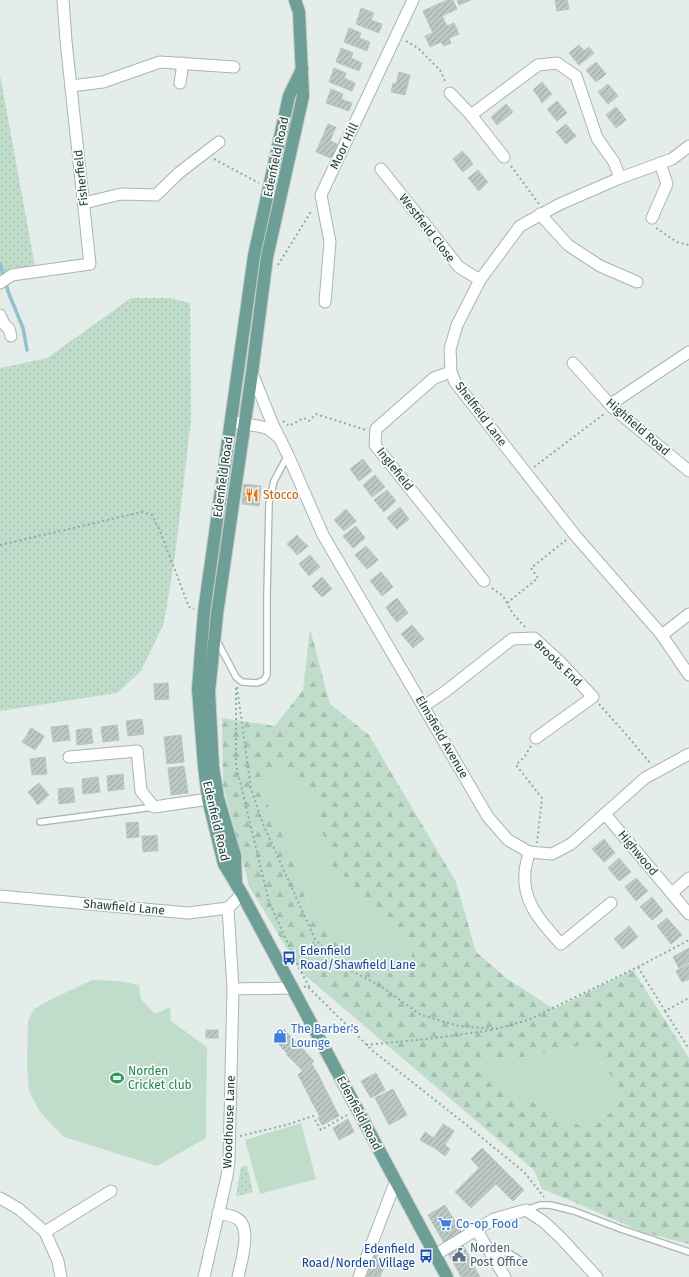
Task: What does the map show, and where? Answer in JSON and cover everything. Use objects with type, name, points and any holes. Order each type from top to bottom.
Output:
[{"type":"main road","name":"Edenfield Road","points":[[213,799],[209,692],[218,606],[252,373],[267,257],[302,96],[299,12],[295,0]]},
{"type":"main road","name":"Edenfield Road","points":[[302,69],[289,96],[254,256],[204,612],[198,689],[204,766],[213,799],[235,856],[240,890],[395,1183],[447,1277]]},
{"type":"main road","points":[[268,193],[279,202]]},
{"type":"street","name":"Fisherfield","points":[[0,283],[12,275],[90,264],[63,0]]},
{"type":"street","name":"Moor Hill","points":[[321,195],[413,0]]},
{"type":"street","points":[[71,86],[103,82],[160,62],[234,67]]},
{"type":"street","points":[[180,83],[183,63]]},
{"type":"street","points":[[471,115],[538,65],[557,63],[576,76],[598,138],[614,162],[620,178]]},
{"type":"street","points":[[450,93],[471,115],[504,157]]},
{"type":"street","points":[[84,203],[121,194],[156,195],[180,172],[219,142]]},
{"type":"street","name":"Shelfield Lane","points":[[689,146],[672,159],[620,178],[542,213],[520,226],[480,280],[457,325],[450,349],[451,372],[455,382],[574,534],[662,635],[689,675]]},
{"type":"street","points":[[654,223],[667,184],[660,164]]},
{"type":"street","name":"Westfield Close","points":[[381,169],[459,267],[480,280]]},
{"type":"street","points":[[321,195],[330,242],[326,302]]},
{"type":"street","points":[[542,213],[568,245],[600,266],[637,282]]},
{"type":"street","points":[[1,321],[9,329],[11,336]]},
{"type":"street","points":[[612,406],[689,352]]},
{"type":"street","name":"Highfield Road","points":[[573,363],[612,406],[689,471]]},
{"type":"street","name":"Inglefield","points":[[451,372],[434,378],[376,429],[375,445],[484,581]]},
{"type":"street","name":"Elmsfield Avenue","points":[[252,373],[273,425],[281,439],[323,535],[488,817],[508,840],[533,852],[552,854],[571,844],[645,778],[689,754]]},
{"type":"street","points":[[231,421],[267,428],[281,439]]},
{"type":"street","points":[[662,635],[689,614]]},
{"type":"street","name":"Brooks End","points":[[424,706],[446,691],[512,639],[534,638],[560,662],[593,697],[536,738]]},
{"type":"street","points":[[69,757],[137,751],[140,791],[154,807],[213,799]]},
{"type":"street","name":"Highwood","points":[[605,814],[689,914]]},
{"type":"street","points":[[533,852],[524,874],[526,894],[537,916],[561,944],[611,903]]},
{"type":"street","points":[[672,893],[689,878]]},
{"type":"street","points":[[228,908],[240,890]]},
{"type":"street","name":"Shawfield Lane","points":[[0,896],[188,913],[228,908]]},
{"type":"street","name":"Woodhouse Lane","points":[[204,1277],[227,1176],[230,1139],[233,989],[228,908]]},
{"type":"street","points":[[233,989],[292,988]]},
{"type":"street","points":[[359,1277],[395,1183]]},
{"type":"street","points":[[45,1232],[111,1191]]},
{"type":"street","points":[[0,1198],[19,1209],[45,1232],[58,1261],[61,1277]]},
{"type":"street","points":[[435,1255],[494,1219],[526,1210],[544,1222],[560,1237],[597,1277]]},
{"type":"street","points":[[218,1213],[235,1217],[240,1220],[245,1229],[245,1242],[238,1277]]},
{"type":"street","points":[[476,1229],[505,1277]]},
{"type":"lane","points":[[215,636],[236,677],[242,682],[257,683],[264,680],[267,675],[269,503],[274,481],[288,455]]},
{"type":"lane","points":[[40,822],[154,807]]},
{"type":"lane","points":[[526,1210],[540,1205],[550,1204],[574,1211],[689,1252]]},
{"type":"lane","points":[[492,1256],[507,1252],[520,1260]]},
{"type":"path","points":[[397,34],[418,48],[440,70],[450,93]]},
{"type":"path","points":[[204,153],[268,193]]},
{"type":"path","points":[[504,157],[542,213]]},
{"type":"path","points":[[277,266],[321,195]]},
{"type":"path","points":[[654,223],[677,242],[689,245]]},
{"type":"path","points":[[526,473],[612,406]]},
{"type":"path","points":[[273,425],[284,421],[289,426],[304,418],[309,421],[316,414],[376,433]]},
{"type":"path","points":[[0,545],[142,512],[152,515],[160,531],[189,607],[204,612]]},
{"type":"path","points":[[507,604],[538,578],[531,568],[574,534]]},
{"type":"path","points":[[484,581],[503,596],[513,614],[534,638]]},
{"type":"path","points":[[236,677],[236,765],[269,902],[301,972],[311,990]]},
{"type":"path","points":[[236,677],[251,789],[263,824],[315,939],[338,964],[379,985],[421,1015],[459,1026],[497,1029]]},
{"type":"path","points":[[593,697],[626,733],[656,772]]},
{"type":"path","points":[[533,852],[542,798],[516,765],[525,756],[536,738]]},
{"type":"path","points":[[366,1045],[436,1038],[497,1029],[528,1020],[638,967],[689,940]]},
{"type":"path","points":[[638,967],[689,1049]]},
{"type":"path","points":[[292,988],[307,986],[366,1045],[524,1172],[550,1204]]},
{"type":"path","points":[[665,1011],[689,998]]},
{"type":"path","points":[[230,1139],[286,1125],[314,1116],[321,1130],[357,1110]]},
{"type":"green space","points":[[0,75],[36,272],[0,277]]},
{"type":"green space","points":[[131,298],[169,298],[190,303],[191,420],[176,548],[164,623],[141,671],[117,693],[0,711],[0,368],[47,358]]},
{"type":"green space","points":[[310,629],[330,704],[369,735],[456,882],[476,952],[506,978],[554,1009],[633,970],[689,1058],[689,1244],[642,1232],[542,1189],[534,1170],[301,972],[249,886],[223,785],[222,718],[275,726],[303,690]],"holes":[[[279,763],[312,789],[330,864],[386,915],[413,944],[409,975],[380,972],[339,947],[310,907],[290,851],[260,788]],[[587,1044],[621,1089],[610,1113],[589,1130],[510,1091],[472,1059],[519,1059]]]},
{"type":"green space","points":[[279,763],[312,789],[330,864],[386,915],[413,944],[409,975],[380,972],[339,947],[310,907],[290,851],[260,788]]},
{"type":"green space","name":"Norden Cricket club","points":[[92,980],[119,981],[139,985],[141,999],[155,1014],[170,1007],[171,1021],[207,1047],[206,1138],[157,1166],[64,1137],[40,1112],[29,1091],[27,1065],[28,1021],[34,1009]]},
{"type":"green space","points":[[587,1044],[621,1089],[610,1113],[589,1130],[510,1091],[471,1059],[519,1059]]},
{"type":"green space","points":[[301,1123],[316,1179],[260,1194],[245,1140]]},
{"type":"green space","points":[[247,1166],[253,1192],[236,1196],[241,1167]]},
{"type":"building","points":[[447,0],[453,0],[457,9],[442,16],[447,26],[454,23],[459,34],[449,38],[451,43],[444,46],[441,42],[430,47],[425,36],[433,33],[423,11]]},
{"type":"building","points":[[457,0],[471,0],[459,5]]},
{"type":"building","points":[[555,0],[567,0],[569,9],[557,11]]},
{"type":"building","points":[[361,8],[374,13],[371,20],[382,24],[379,33],[356,24]]},
{"type":"building","points":[[349,28],[361,33],[359,38],[370,42],[367,51],[344,42]]},
{"type":"building","points":[[579,45],[584,51],[574,59],[569,53]]},
{"type":"building","points":[[589,47],[594,53],[579,65],[574,59]]},
{"type":"building","points":[[341,48],[353,53],[351,58],[362,63],[359,71],[336,62]]},
{"type":"building","points":[[596,62],[601,68],[591,76],[586,70]]},
{"type":"building","points":[[334,68],[346,73],[344,78],[355,83],[352,91],[329,82]]},
{"type":"building","points":[[601,68],[606,74],[596,82],[591,76]]},
{"type":"building","points":[[399,72],[410,75],[405,95],[391,92],[393,83],[396,84]]},
{"type":"building","points":[[542,82],[547,88],[538,96],[533,90]]},
{"type":"building","points":[[608,84],[613,90],[603,98],[598,92]]},
{"type":"building","points":[[547,88],[552,94],[542,103],[538,96]]},
{"type":"building","points":[[331,89],[343,94],[341,99],[352,103],[349,111],[326,103]]},
{"type":"building","points":[[613,90],[618,96],[608,104],[603,98]]},
{"type":"building","points":[[557,101],[562,107],[552,115],[547,109]]},
{"type":"building","points":[[506,104],[513,112],[497,125],[491,117]]},
{"type":"building","points":[[562,107],[567,113],[557,121],[552,115]]},
{"type":"building","points":[[616,107],[621,113],[611,121],[606,115]]},
{"type":"building","points":[[621,113],[626,120],[616,128],[611,121]]},
{"type":"building","points":[[328,124],[336,127],[330,141],[339,145],[333,159],[316,152]]},
{"type":"building","points":[[566,124],[571,130],[561,138],[556,132]]},
{"type":"building","points":[[571,130],[576,136],[566,144],[561,138]]},
{"type":"building","points":[[462,151],[468,157],[458,166],[453,159]]},
{"type":"building","points":[[468,157],[473,164],[463,172],[458,166]]},
{"type":"building","points":[[478,170],[483,176],[473,184],[468,178]]},
{"type":"building","points":[[483,176],[488,182],[479,191],[473,184]]},
{"type":"building","points":[[363,459],[372,471],[359,481],[350,469]]},
{"type":"building","points":[[375,475],[385,487],[372,497],[363,485]]},
{"type":"building","name":"Stocco","points":[[244,484],[261,486],[259,506],[242,504]]},
{"type":"building","points":[[387,490],[396,501],[384,512],[374,500]]},
{"type":"building","points":[[400,507],[409,519],[397,529],[387,518]]},
{"type":"building","points":[[346,509],[356,521],[344,531],[334,520]]},
{"type":"building","points":[[356,526],[365,538],[353,548],[343,536]]},
{"type":"building","points":[[297,535],[302,541],[292,549],[287,544]]},
{"type":"building","points":[[302,541],[308,546],[297,555],[292,549]]},
{"type":"building","points":[[366,546],[372,553],[361,562],[355,555]]},
{"type":"building","points":[[372,553],[378,560],[367,569],[361,562]]},
{"type":"building","points":[[310,555],[315,561],[304,570],[299,564]]},
{"type":"building","points":[[315,561],[320,567],[309,576],[304,570]]},
{"type":"building","points":[[381,572],[387,579],[376,588],[370,581]]},
{"type":"building","points":[[322,577],[327,583],[317,592],[312,586]]},
{"type":"building","points":[[387,579],[393,587],[382,596],[376,588]]},
{"type":"building","points":[[327,583],[332,589],[322,597],[317,592]]},
{"type":"building","points":[[397,598],[403,606],[391,615],[386,607]]},
{"type":"building","points":[[403,606],[408,613],[397,622],[391,615]]},
{"type":"building","points":[[412,625],[418,632],[407,641],[401,634]]},
{"type":"building","points":[[418,632],[424,639],[413,648],[407,641]]},
{"type":"building","points":[[168,683],[169,699],[155,700],[154,684]]},
{"type":"building","points":[[142,719],[144,734],[136,735],[134,720]]},
{"type":"building","points":[[134,720],[136,735],[128,736],[126,721]]},
{"type":"building","points":[[68,725],[70,740],[61,741],[60,726]]},
{"type":"building","points":[[117,725],[119,740],[111,741],[109,726]]},
{"type":"building","points":[[60,726],[61,741],[53,742],[51,727]]},
{"type":"building","points":[[109,726],[111,741],[103,742],[101,727]]},
{"type":"building","points":[[31,728],[44,736],[40,743],[27,735]]},
{"type":"building","points":[[91,728],[93,743],[85,744],[83,729]]},
{"type":"building","points":[[83,729],[85,744],[77,745],[76,730]]},
{"type":"building","points":[[27,735],[40,743],[35,750],[22,742]]},
{"type":"building","points":[[181,735],[184,762],[167,764],[164,737]]},
{"type":"building","points":[[45,757],[46,766],[31,767],[30,759]]},
{"type":"building","points":[[46,766],[47,774],[32,775],[31,767]]},
{"type":"building","points":[[184,766],[188,793],[171,795],[168,768]]},
{"type":"building","points":[[123,774],[124,789],[116,790],[115,775]]},
{"type":"building","points":[[115,775],[116,790],[108,791],[107,776]]},
{"type":"building","points":[[98,777],[100,792],[92,793],[90,778]]},
{"type":"building","points":[[90,778],[92,793],[83,794],[82,779]]},
{"type":"building","points":[[39,783],[44,789],[33,798],[28,792]]},
{"type":"building","points":[[66,788],[73,788],[75,802],[67,803]]},
{"type":"building","points":[[66,788],[67,803],[59,804],[58,789]]},
{"type":"building","points":[[44,789],[49,795],[38,805],[33,798]]},
{"type":"building","points":[[138,822],[139,837],[127,838],[126,823]]},
{"type":"building","points":[[157,835],[158,851],[151,851],[149,836]]},
{"type":"building","points":[[142,836],[149,836],[151,851],[143,852]]},
{"type":"building","points":[[604,839],[615,853],[604,862],[592,849]]},
{"type":"building","points":[[619,858],[631,872],[619,881],[608,868]]},
{"type":"building","points":[[636,878],[648,891],[636,901],[625,887]]},
{"type":"building","points":[[652,897],[663,911],[652,920],[640,907]]},
{"type":"building","points":[[667,918],[682,935],[671,944],[657,926]]},
{"type":"building","points":[[629,926],[638,937],[623,949],[614,939]]},
{"type":"building","points":[[689,948],[689,962],[679,968],[673,957]]},
{"type":"building","points":[[689,964],[689,979],[682,982],[676,971]]},
{"type":"building","points":[[284,1029],[288,1034],[278,1043],[273,1038]]},
{"type":"building","points":[[206,1030],[218,1030],[218,1038],[206,1038]]},
{"type":"building","points":[[288,1034],[293,1038],[282,1048],[278,1043]]},
{"type":"building","points":[[293,1038],[297,1043],[287,1053],[282,1048]]},
{"type":"building","points":[[297,1043],[303,1049],[292,1060],[286,1054]]},
{"type":"building","points":[[303,1049],[308,1055],[297,1065],[292,1060]]},
{"type":"building","points":[[308,1055],[314,1061],[303,1071],[297,1065]]},
{"type":"building","points":[[311,1063],[319,1076],[303,1084],[298,1075]]},
{"type":"building","points":[[376,1073],[385,1090],[371,1098],[361,1081]]},
{"type":"building","points":[[319,1076],[324,1086],[308,1094],[303,1084]]},
{"type":"building","points":[[324,1086],[328,1094],[312,1102],[308,1094]]},
{"type":"building","points":[[393,1089],[407,1115],[389,1125],[375,1098]]},
{"type":"building","points":[[328,1094],[339,1116],[322,1125],[318,1118],[320,1117],[312,1102]]},
{"type":"building","points":[[348,1119],[354,1132],[339,1140],[333,1128]]},
{"type":"building","points":[[443,1124],[454,1131],[445,1145],[450,1149],[445,1156],[432,1146],[420,1140],[425,1132],[434,1138]]},
{"type":"building","points":[[482,1148],[524,1190],[513,1201],[496,1184],[471,1208],[455,1192],[479,1168],[471,1159]]},
{"type":"building","name":"Co-op Food","points":[[445,1205],[462,1233],[444,1243],[428,1215]]},
{"type":"building","points":[[463,1245],[469,1256],[454,1264],[448,1253]]},
{"type":"building","points":[[373,1254],[386,1259],[387,1261],[384,1267],[370,1261]]},
{"type":"building","points":[[469,1256],[472,1263],[458,1271],[454,1264]]},
{"type":"building","points":[[370,1261],[384,1267],[381,1274],[367,1269]]},
{"type":"building","points":[[472,1263],[476,1270],[464,1277],[461,1277],[458,1271]]},
{"type":"building","points":[[367,1269],[381,1274],[380,1277],[364,1276]]},
{"type":"building","points":[[476,1270],[480,1277],[464,1277]]},
{"type":"waterway","points":[[0,264],[9,294],[23,328],[27,350]]},
{"type":"place","name":"Stocco","points":[[252,495]]},
{"type":"place","name":"Edenfield Road/Shawfield Lane","points":[[289,958]]},
{"type":"place","name":"The Barber's Lounge","points":[[280,1036]]},
{"type":"place","name":"Norden Cricket club","points":[[117,1078]]},
{"type":"place","name":"Co-op Food","points":[[445,1224]]},
{"type":"place","name":"Norden Post Office","points":[[459,1255]]},
{"type":"place","name":"Edenfield Road/Norden Village","points":[[426,1256]]}]
